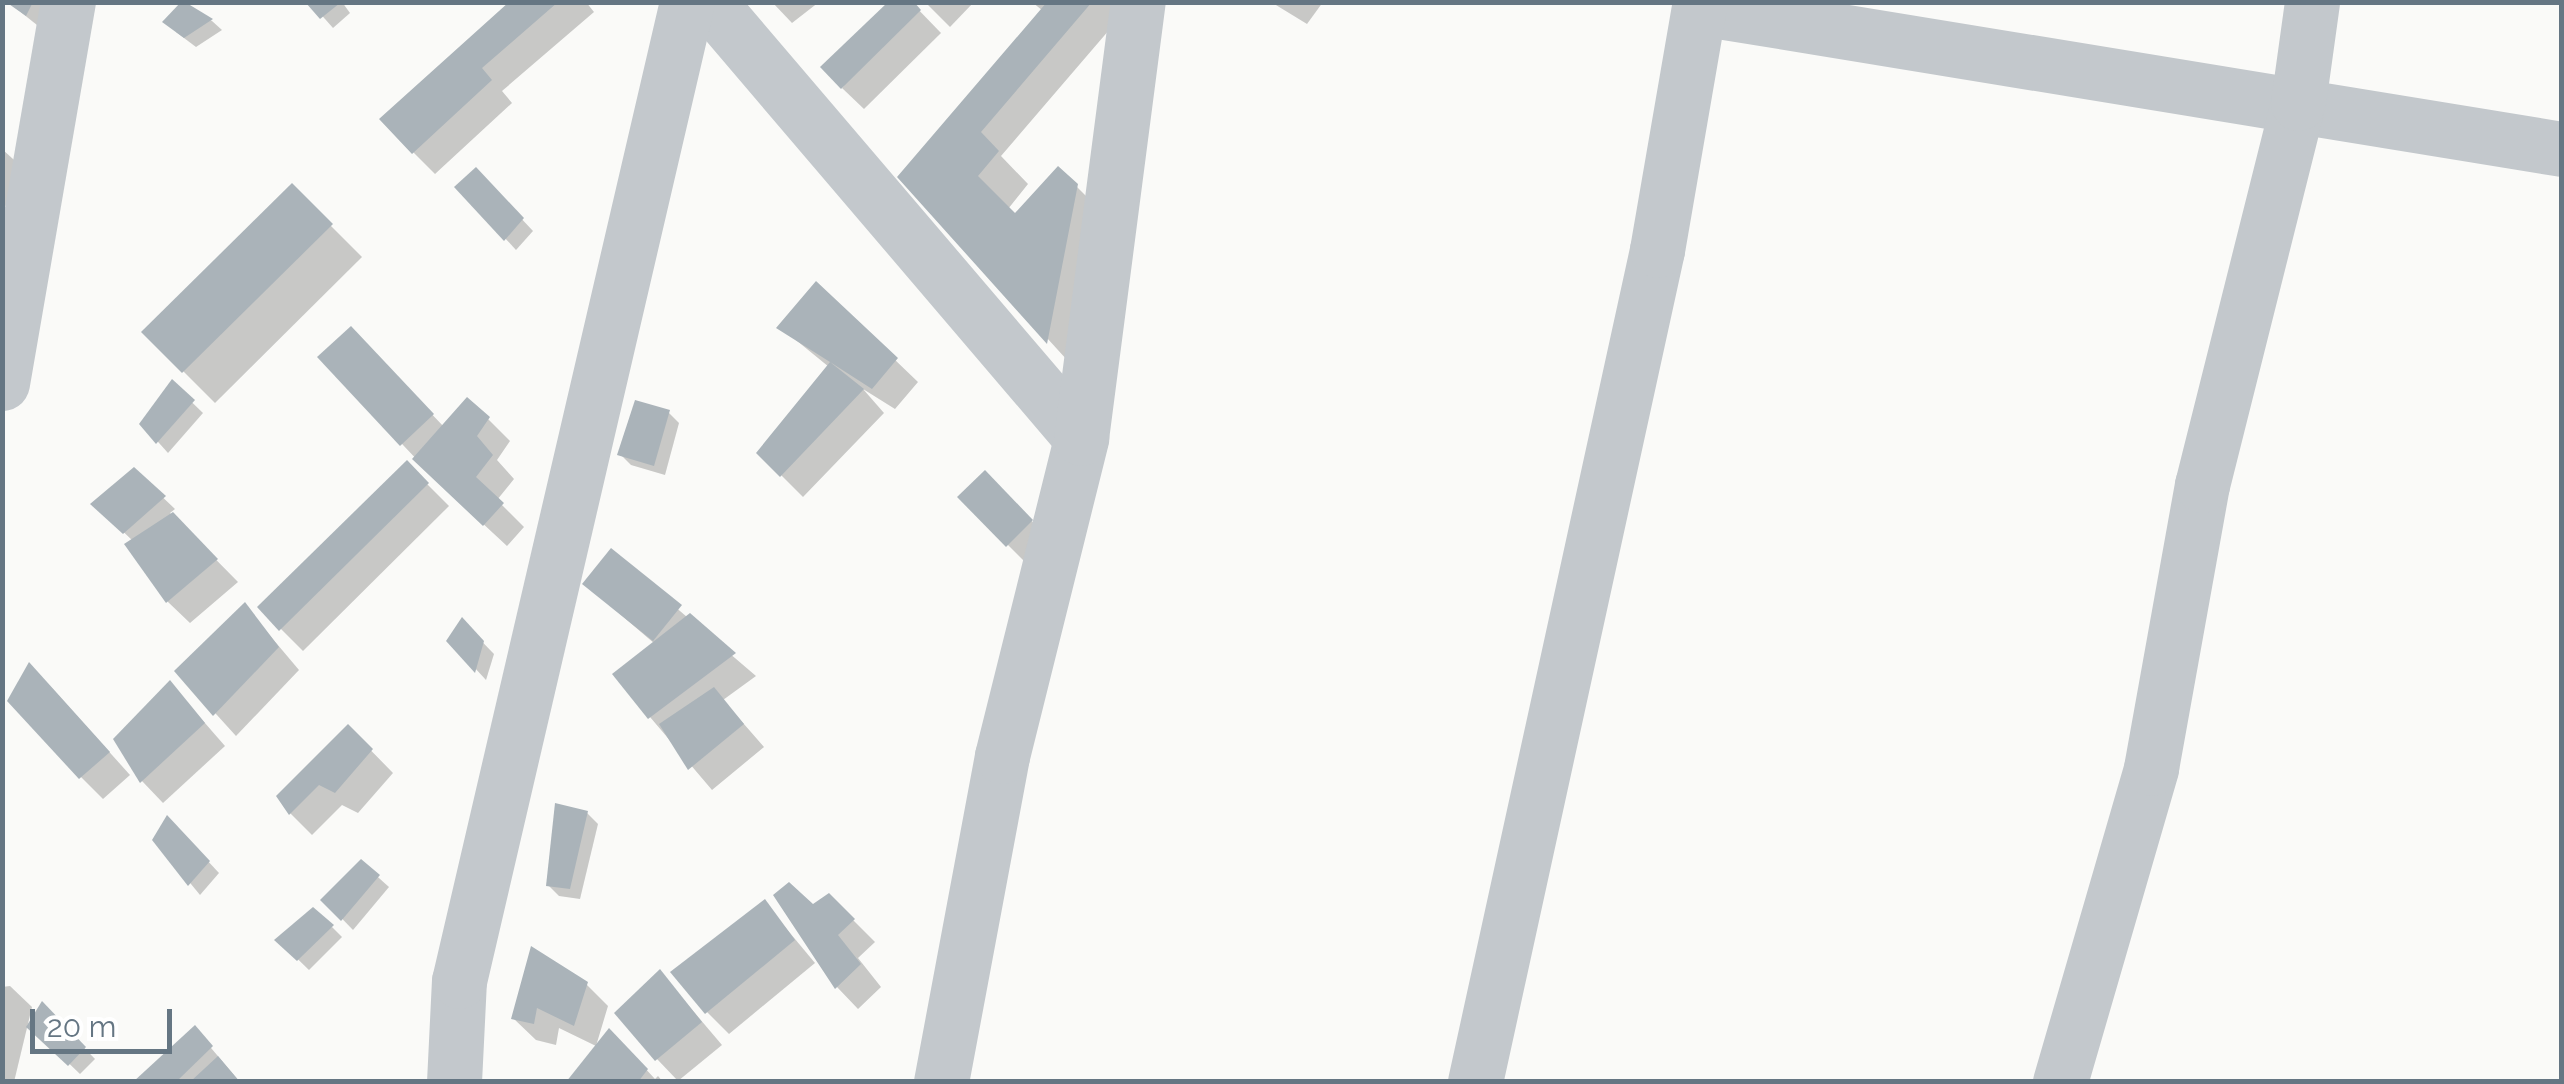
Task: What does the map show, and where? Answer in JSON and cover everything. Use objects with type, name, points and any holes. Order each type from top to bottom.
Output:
[{"type":"street","points":[[2,383],[68,2]]},
{"type":"street","points":[[454,1082],[459,981],[687,2]]},
{"type":"street","points":[[709,2],[1081,438]]},
{"type":"street","points":[[941,1082],[1002,756],[1081,438],[1138,2]]},
{"type":"street","points":[[2060,1082],[2151,768],[2202,485],[2298,103],[2312,2]]},
{"type":"street","points":[[1475,1082],[1657,250],[1700,5],[2562,149]]},
{"type":"building","points":[[6,2],[33,2],[26,16]]},
{"type":"building","points":[[181,2],[213,19],[184,38],[162,22]]},
{"type":"building","points":[[509,2],[558,2],[482,68],[492,80],[412,154],[379,119]]},
{"type":"building","points":[[888,2],[914,2],[921,10],[841,89],[820,67]]},
{"type":"building","points":[[1047,2],[1092,2],[981,132],[999,151],[978,176],[1015,213],[1058,166],[1078,184],[1047,344],[897,177]]},
{"type":"building","points":[[306,3],[340,3],[320,19]]},
{"type":"building","points":[[476,167],[524,218],[504,241],[454,187]]},
{"type":"building","points":[[292,183],[333,224],[182,373],[141,332]]},
{"type":"building","points":[[816,281],[898,358],[872,389],[776,328]]},
{"type":"building","points":[[351,326],[434,414],[400,446],[317,357]]},
{"type":"building","points":[[830,362],[864,389],[780,477],[756,453]]},
{"type":"building","points":[[172,379],[195,400],[156,444],[139,424]]},
{"type":"building","points":[[467,397],[490,417],[477,436],[493,455],[476,477],[504,503],[483,526],[412,459]]},
{"type":"building","points":[[635,400],[670,410],[654,466],[617,455]]},
{"type":"building","points":[[407,460],[429,483],[279,631],[257,607]]},
{"type":"building","points":[[134,467],[166,496],[123,534],[90,504]]},
{"type":"building","points":[[985,470],[1033,520],[1006,547],[957,497]]},
{"type":"building","points":[[173,512],[218,559],[166,603],[124,544]]},
{"type":"building","points":[[611,548],[682,605],[653,641],[582,584]]},
{"type":"building","points":[[245,602],[279,647],[213,716],[174,671]]},
{"type":"building","points":[[690,613],[736,653],[648,719],[612,674]]},
{"type":"building","points":[[462,617],[484,641],[475,673],[446,641]]},
{"type":"building","points":[[29,662],[110,752],[79,779],[7,701]]},
{"type":"building","points":[[170,680],[205,723],[140,783],[113,739]]},
{"type":"building","points":[[714,687],[744,724],[688,770],[659,724]]},
{"type":"building","points":[[348,724],[373,749],[335,793],[319,785],[289,815],[276,796]]},
{"type":"building","points":[[555,803],[588,811],[570,889],[546,886]]},
{"type":"building","points":[[167,815],[210,861],[188,886],[152,840]]},
{"type":"building","points":[[361,859],[380,875],[341,921],[320,900]]},
{"type":"building","points":[[789,882],[813,904],[829,893],[855,919],[838,935],[861,964],[835,989],[773,895]]},
{"type":"building","points":[[765,899],[795,940],[705,1014],[670,972]]},
{"type":"building","points":[[313,907],[334,925],[297,961],[274,940]]},
{"type":"building","points":[[531,946],[588,982],[574,1026],[537,1008],[534,1024],[511,1019]]},
{"type":"building","points":[[660,969],[702,1022],[655,1061],[614,1013]]},
{"type":"building","points":[[42,1001],[86,1047],[68,1066],[26,1027]]},
{"type":"building","points":[[195,1025],[213,1046],[176,1082],[133,1082]]},
{"type":"building","points":[[609,1028],[648,1069],[638,1082],[566,1082]]},
{"type":"building","points":[[218,1056],[240,1082],[190,1082]]}]
